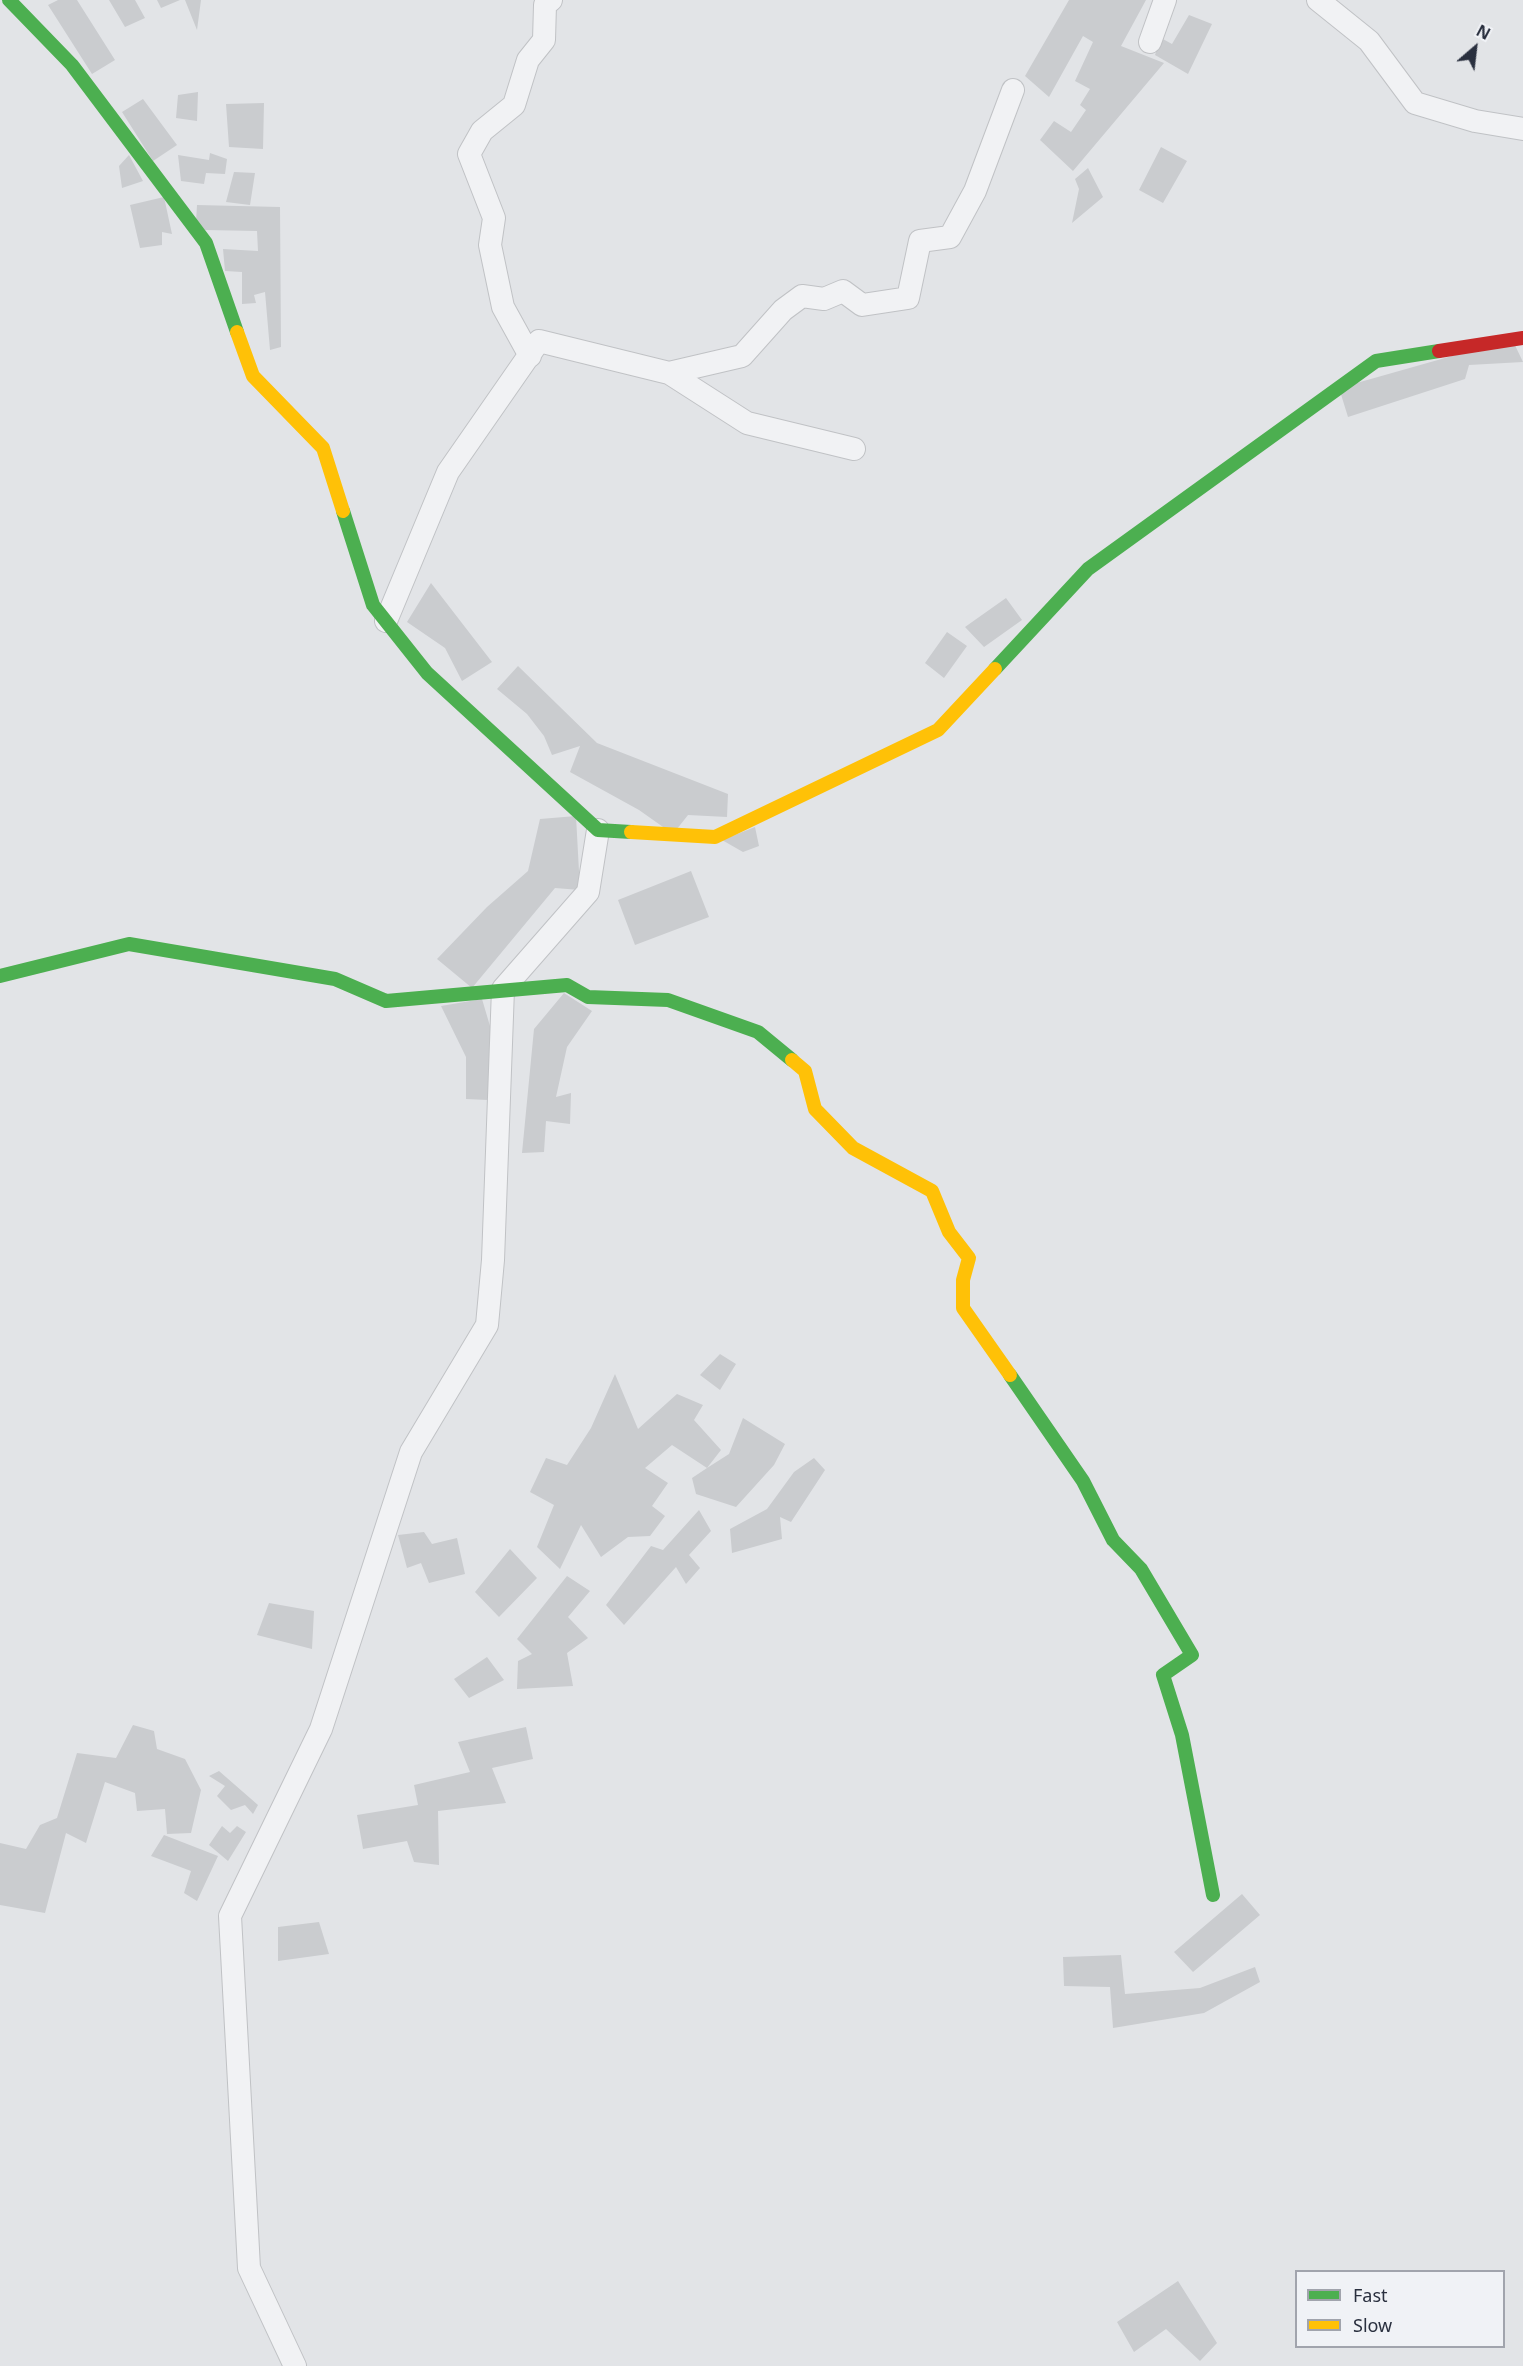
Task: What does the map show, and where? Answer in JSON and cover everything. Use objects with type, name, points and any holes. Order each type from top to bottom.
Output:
[{"type":"street","points":[[9,0],[72,65],[206,243],[253,376],[323,448],[373,605],[426,673],[598,830],[715,837],[938,730],[1088,569],[1376,361],[1523,338]]},
{"type":"street","points":[[530,356],[503,307],[490,244],[494,218],[469,154],[482,131],[514,105],[528,60],[544,40],[545,5],[551,0]]},
{"type":"street","points":[[1150,42],[1165,0]]},
{"type":"street","points":[[1318,0],[1369,41],[1415,103],[1474,121],[1523,129]]},
{"type":"street","points":[[669,373],[741,356],[783,310],[802,296],[824,299],[843,291],[862,305],[908,298],[920,241],[950,237],[975,191],[1013,90]]},
{"type":"street","points":[[386,621],[448,472],[539,341],[669,373],[747,423],[854,449]]},
{"type":"street","points":[[295,2366],[249,2268],[230,1917],[321,1729],[411,1452],[487,1325],[493,1260],[503,989],[588,892],[598,830]]},
{"type":"street","points":[[0,976],[129,944],[335,979],[386,1001],[567,985],[588,997],[668,1000],[759,1032],[805,1071],[815,1109],[852,1148],[932,1191],[950,1232],[969,1258],[963,1280],[963,1308],[1083,1481],[1113,1540],[1141,1569],[1192,1655],[1162,1675],[1182,1735],[1213,1895]]},
{"type":"building","points":[[58,0],[77,0],[115,60],[92,74],[48,5]]},
{"type":"building","points":[[109,0],[135,0],[145,18],[125,27]]},
{"type":"building","points":[[157,0],[180,0],[161,8]]},
{"type":"building","points":[[185,0],[201,0],[197,30]]},
{"type":"building","points":[[1069,0],[1146,0],[1121,46],[1164,63],[1073,171],[1040,140],[1054,121],[1071,132],[1086,110],[1080,105],[1090,89],[1075,81],[1093,42],[1083,36],[1049,97],[1025,76]]},
{"type":"building","points":[[1189,15],[1212,24],[1188,74],[1155,55],[1161,38],[1172,44]]},
{"type":"building","points":[[198,92],[197,121],[176,118],[178,95]]},
{"type":"building","points":[[143,99],[177,145],[153,161],[122,112]]},
{"type":"building","points":[[264,103],[263,149],[229,147],[226,104]]},
{"type":"building","points":[[1161,147],[1187,161],[1163,203],[1139,190]]},
{"type":"building","points":[[210,153],[227,159],[225,174],[206,173],[204,184],[181,181],[178,155],[209,160]]},
{"type":"building","points":[[129,155],[143,181],[122,188],[119,166]]},
{"type":"building","points":[[1088,168],[1103,197],[1072,223],[1079,189],[1075,179]]},
{"type":"building","points":[[234,172],[255,173],[250,205],[226,202]]},
{"type":"building","points":[[164,197],[172,234],[162,232],[162,245],[140,248],[130,205]]},
{"type":"building","points":[[197,205],[280,207],[281,347],[270,350],[265,292],[254,295],[256,303],[242,304],[242,272],[225,271],[223,249],[258,251],[257,231],[205,230],[196,222]]},
{"type":"building","points":[[1512,339],[1523,362],[1469,365],[1465,379],[1348,417],[1339,388]]},
{"type":"building","points":[[431,583],[492,662],[462,681],[445,648],[407,622]]},
{"type":"building","points":[[1006,598],[1022,620],[984,647],[965,627]]},
{"type":"building","points":[[947,632],[967,646],[944,678],[925,663]]},
{"type":"building","points":[[518,666],[597,743],[728,794],[727,817],[688,815],[673,834],[639,810],[570,772],[580,746],[552,755],[544,736],[527,714],[497,689]]},
{"type":"building","points":[[576,816],[580,890],[555,888],[472,988],[437,959],[487,907],[528,871],[540,819]]},
{"type":"building","points":[[755,827],[759,846],[743,852],[722,840]]},
{"type":"building","points":[[691,871],[709,917],[635,945],[618,900]]},
{"type":"building","points":[[564,993],[592,1011],[567,1047],[556,1097],[571,1093],[570,1124],[546,1121],[544,1152],[522,1153],[534,1029]]},
{"type":"building","points":[[482,999],[495,1043],[488,1100],[466,1099],[466,1057],[441,1006]]},
{"type":"building","points":[[720,1354],[736,1364],[720,1390],[700,1375]]},
{"type":"building","points":[[615,1374],[638,1429],[677,1394],[703,1405],[694,1420],[721,1450],[707,1468],[672,1445],[645,1468],[668,1483],[652,1506],[665,1516],[650,1536],[628,1537],[601,1557],[581,1525],[560,1569],[537,1547],[554,1505],[530,1492],[546,1458],[567,1465],[591,1428]]},
{"type":"building","points":[[743,1418],[785,1444],[774,1465],[736,1507],[696,1494],[692,1478],[729,1454]]},
{"type":"building","points":[[814,1458],[825,1470],[791,1522],[780,1517],[782,1539],[732,1553],[730,1529],[767,1509],[794,1472]]},
{"type":"building","points":[[699,1510],[711,1531],[689,1555],[700,1568],[686,1584],[676,1567],[624,1625],[606,1605],[651,1546],[663,1550]]},
{"type":"building","points":[[424,1532],[432,1544],[457,1538],[465,1574],[429,1583],[421,1563],[407,1568],[398,1535]]},
{"type":"building","points":[[510,1549],[537,1578],[499,1617],[475,1592]]},
{"type":"building","points":[[567,1576],[590,1591],[568,1617],[588,1638],[567,1653],[573,1686],[517,1689],[518,1661],[532,1654],[517,1639]]},
{"type":"building","points":[[269,1603],[314,1611],[312,1649],[257,1635]]},
{"type":"building","points":[[487,1657],[504,1680],[469,1698],[454,1679]]},
{"type":"building","points":[[133,1725],[154,1731],[157,1749],[185,1759],[201,1790],[191,1833],[167,1834],[165,1809],[137,1811],[135,1793],[105,1782],[86,1843],[66,1833],[45,1913],[0,1905],[0,1843],[26,1849],[40,1825],[57,1818],[77,1753],[116,1758]]},
{"type":"building","points":[[526,1727],[533,1759],[492,1768],[506,1803],[438,1811],[439,1865],[414,1862],[407,1841],[363,1849],[357,1815],[418,1805],[414,1785],[470,1772],[458,1742]]},
{"type":"building","points":[[219,1771],[258,1805],[253,1814],[245,1805],[231,1810],[217,1796],[225,1786],[209,1776]]},
{"type":"building","points":[[222,1826],[230,1833],[237,1826],[246,1832],[228,1861],[209,1845]]},
{"type":"building","points":[[164,1835],[218,1856],[197,1901],[184,1893],[191,1871],[151,1856]]},
{"type":"building","points":[[1242,1894],[1260,1915],[1193,1972],[1174,1952]]},
{"type":"building","points":[[319,1922],[329,1954],[278,1961],[278,1927]]},
{"type":"building","points":[[1121,1955],[1125,1994],[1200,1988],[1255,1967],[1260,1982],[1204,2013],[1113,2028],[1110,1987],[1064,1986],[1063,1957]]},
{"type":"building","points":[[1178,2281],[1217,2343],[1200,2361],[1166,2329],[1134,2352],[1117,2322]]},
{"type":"traffic: fast","points":[[9,0],[72,65],[206,243],[237,332]]},
{"type":"traffic: fast","points":[[995,669],[1088,569],[1376,361],[1439,351]]},
{"type":"traffic: fast","points":[[343,511],[373,605],[427,673],[598,830],[631,832]]},
{"type":"traffic: fast","points":[[0,976],[129,944],[335,979],[386,1001],[567,985],[588,997],[668,1000],[758,1032],[792,1060]]},
{"type":"traffic: fast","points":[[1010,1375],[1083,1481],[1113,1540],[1141,1569],[1192,1655],[1163,1675],[1182,1735],[1213,1895]]},
{"type":"traffic: slow","points":[[237,332],[253,376],[323,448],[343,511]]},
{"type":"traffic: slow","points":[[631,832],[715,837],[938,730],[995,669]]},
{"type":"traffic: slow","points":[[792,1060],[805,1071],[815,1109],[853,1148],[932,1191],[949,1232],[969,1258],[963,1280],[963,1308],[1010,1375]]},
{"type":"traffic: jam","points":[[1439,351],[1523,338]]}]
